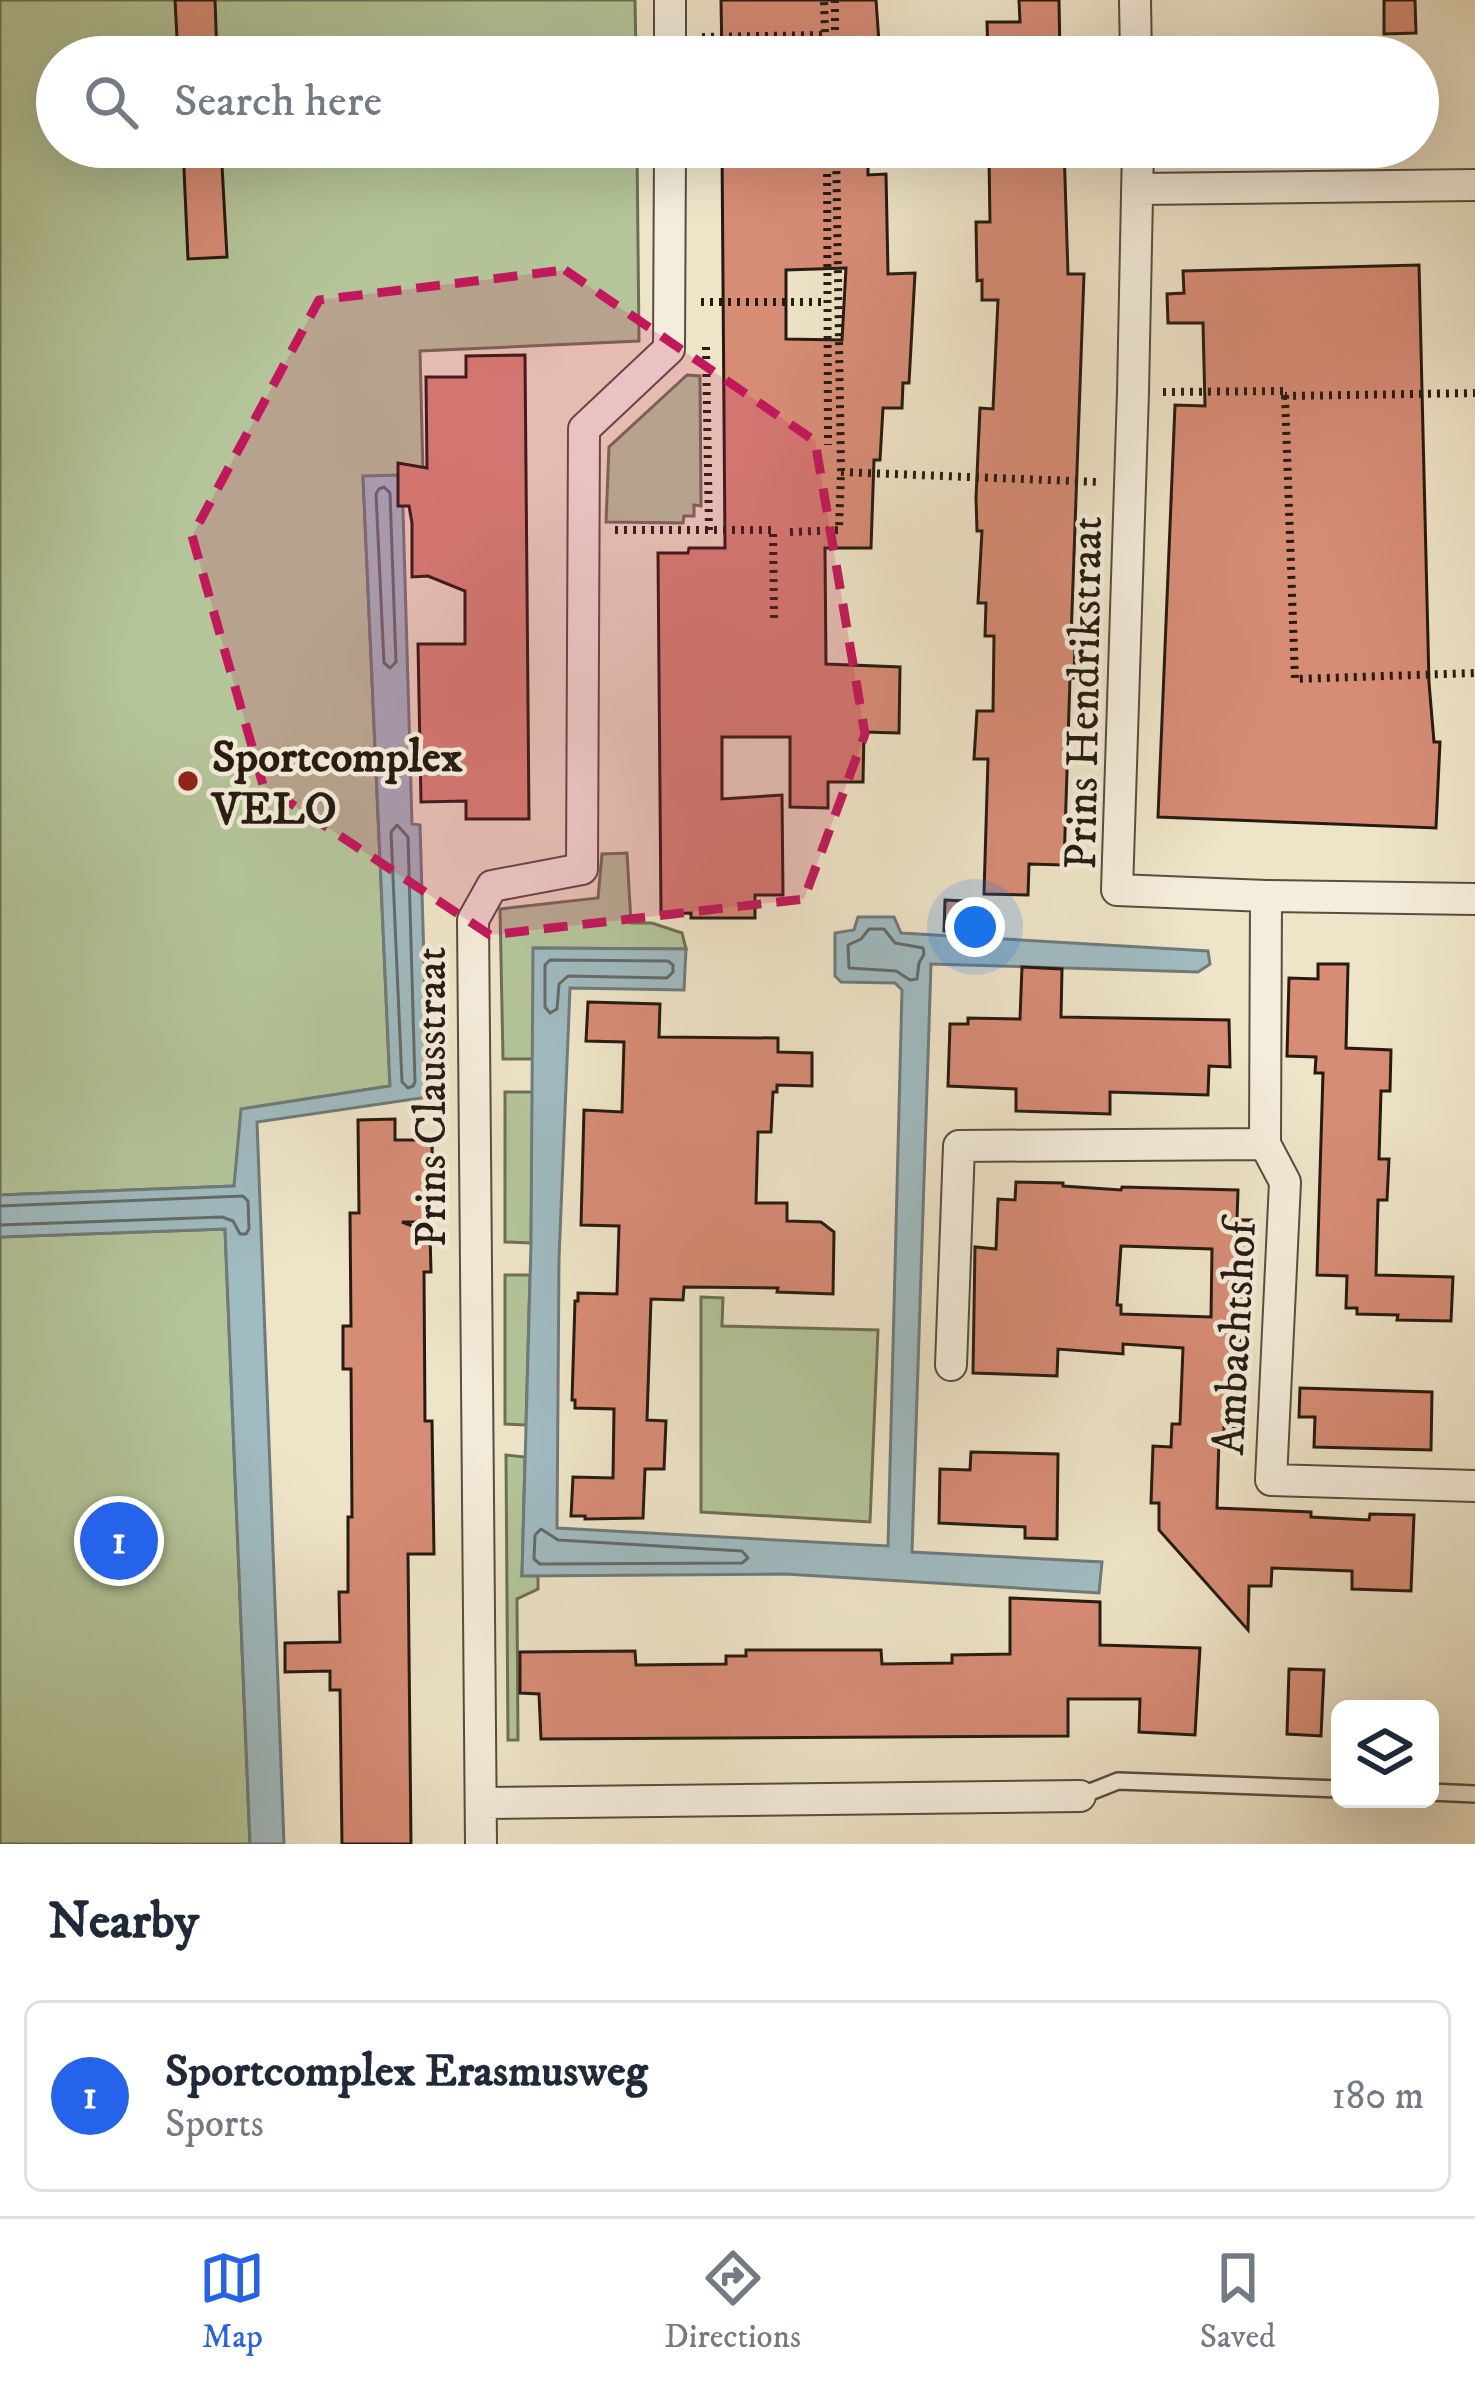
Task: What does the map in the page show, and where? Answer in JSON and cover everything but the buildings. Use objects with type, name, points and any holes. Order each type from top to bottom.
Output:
[{"type":"street","points":[[670,0],[670,36]]},
{"type":"street","points":[[1135,0],[1136,36]]},
{"type":"street","name":"Prins Clausstraat","points":[[481,1844],[473,920],[492,886],[582,868],[584,429],[669,349],[670,168]]},
{"type":"street","name":"Prins Hendrikstraat","points":[[1138,168],[1117,890],[1475,898]]},
{"type":"street","points":[[1138,189],[1475,185]]},
{"type":"street","name":"Ambachtshof","points":[[1266,896],[1265,1144],[1285,1182],[1271,1480],[1475,1486]]},
{"type":"street","points":[[951,1365],[959,1147],[1265,1144]]},
{"type":"street","points":[[481,1803],[1079,1796]]},
{"type":"lane","points":[[1079,1796],[1118,1781],[1331,1789]]},
{"type":"lane","points":[[1439,1792],[1475,1794]]},
{"type":"path","points":[[812,36],[825,35],[824,0]]},
{"type":"path","points":[[835,0],[835,36]]},
{"type":"path","points":[[827,168],[828,446]]},
{"type":"path","points":[[790,532],[839,530],[836,168]]},
{"type":"path","points":[[669,302],[827,302]]},
{"type":"path","points":[[705,325],[709,532]]},
{"type":"path","points":[[1133,392],[1285,392],[1294,680],[1475,673]]},
{"type":"path","points":[[1285,396],[1475,393]]},
{"type":"path","points":[[841,472],[1130,483]]},
{"type":"path","points":[[583,530],[773,530],[774,619]]},
{"type":"highlighted area","points":[[565,270],[815,441],[865,734],[804,899],[490,935],[263,785],[192,536],[319,300]]},
{"type":"green space","name":"Sportcomplex VELO","points":[[0,0],[635,0],[636,36],[36,36],[36,168],[637,168],[639,341],[420,351],[423,474],[363,477],[390,1086],[242,1109],[235,1186],[0,1195]]},
{"type":"green space","points":[[687,375],[700,376],[701,506],[694,505],[694,516],[684,516],[683,523],[606,522],[609,447]]},
{"type":"green space","points":[[627,853],[631,923],[652,923],[682,933],[686,949],[534,948],[533,1059],[503,1059],[500,909],[598,898],[602,854]]},
{"type":"green space","points":[[505,1092],[533,1092],[531,1243],[505,1242]]},
{"type":"green space","points":[[225,1229],[250,1844],[0,1844],[0,1237]]},
{"type":"green space","points":[[505,1275],[530,1275],[526,1425],[505,1424]]},
{"type":"green space","points":[[701,1297],[723,1298],[722,1326],[878,1330],[870,1522],[701,1512]]},
{"type":"green space","points":[[506,1455],[525,1457],[522,1575],[538,1576],[538,1589],[517,1599],[518,1740],[508,1740]]},
{"type":"water","points":[[402,475],[412,824],[420,825],[428,1097],[257,1122],[284,1844],[250,1844],[225,1229],[0,1237],[0,1195],[234,1186],[241,1109],[390,1086],[363,476]]},
{"type":"water","points":[[858,917],[894,917],[901,933],[1208,951],[1210,964],[1198,972],[931,964],[912,1552],[1102,1562],[1099,1593],[785,1574],[522,1576],[533,948],[686,949],[684,990],[570,988],[559,1259],[557,1528],[888,1546],[902,990],[895,983],[841,982],[835,976],[835,933],[854,930]]},
{"type":"place","name":"Sportcomplex VELO","points":[[188,781]]},
{"type":"place","name":"Sportcomplex Erasmusweg","points":[[119,1541]]}]
